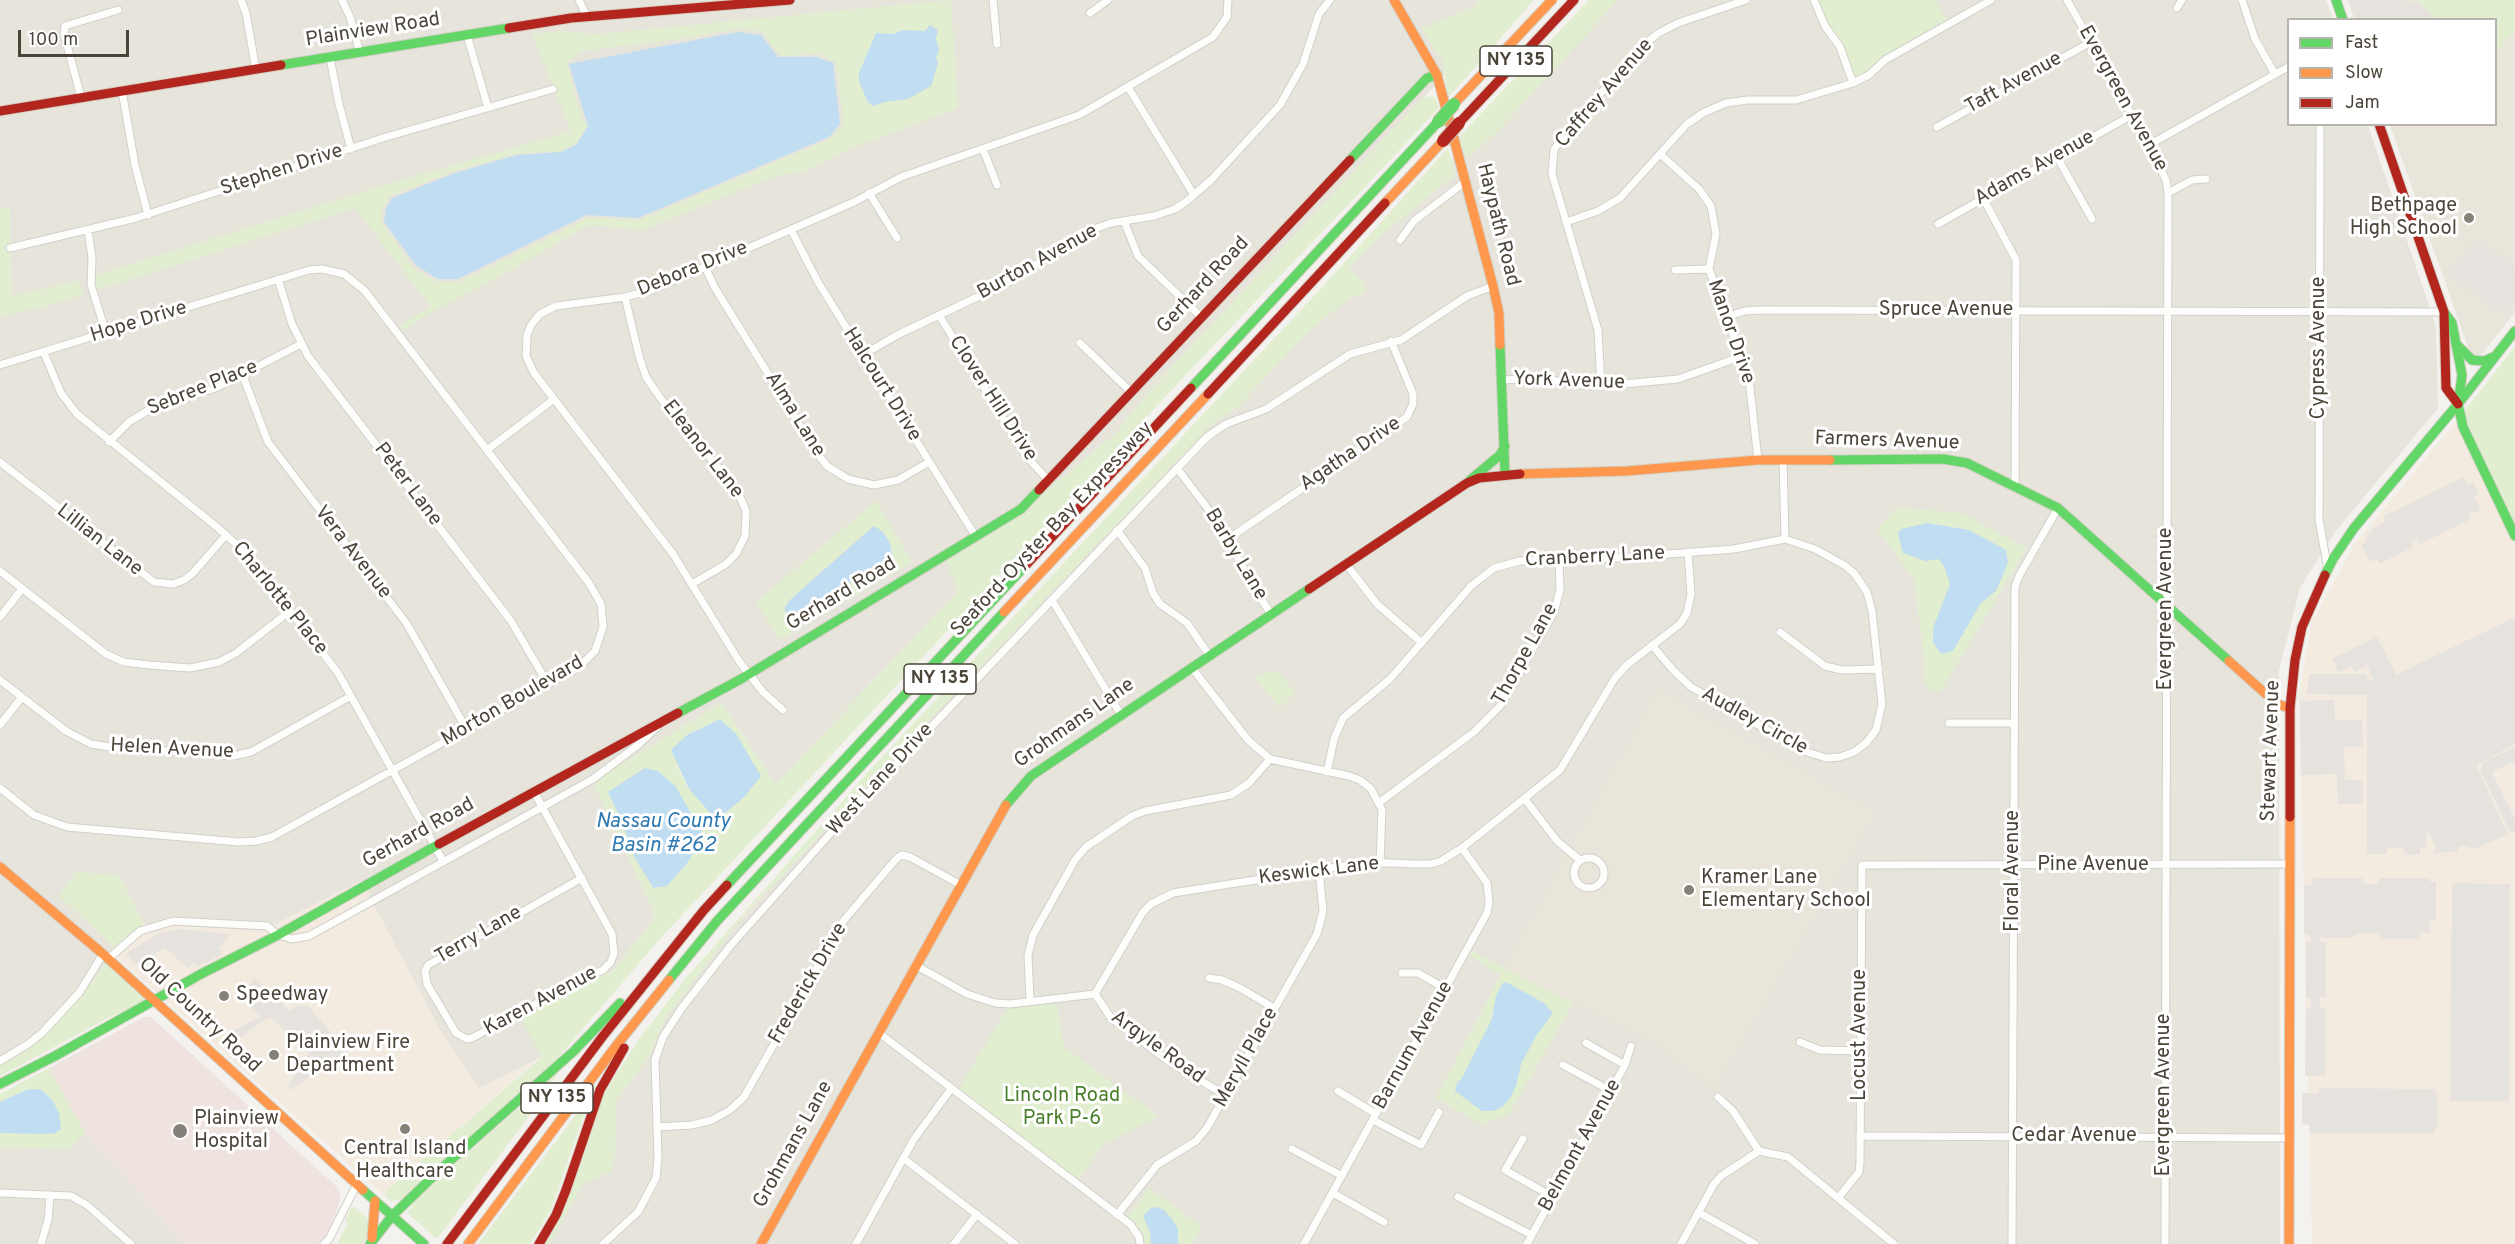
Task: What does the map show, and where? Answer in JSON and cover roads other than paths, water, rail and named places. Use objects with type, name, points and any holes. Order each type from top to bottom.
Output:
[{"type":"main road","name":"Plainview Road","points":[[0,109],[587,16],[790,0]]},
{"type":"main road","name":"Haypath Road","points":[[1394,0],[1437,75],[1493,286],[1499,312],[1505,474]]},
{"type":"main road","name":"Seaford-Oyster Bay Expressway","points":[[447,1244],[603,1036],[669,953],[769,838],[1552,0]]},
{"type":"main road","name":"Seaford-Oyster Bay Expressway","points":[[468,1244],[616,1046],[682,963],[789,842],[1574,0]]},
{"type":"main road","points":[[2336,0],[2342,18]]},
{"type":"main road","name":"Gerhard Road","points":[[0,1084],[248,949],[278,935],[435,846],[750,674],[1021,509],[1427,78],[1437,75]]},
{"type":"main road","points":[[2380,126],[2444,312],[2446,388],[2458,404]]},
{"type":"main road","points":[[2444,312],[2452,322],[2462,375],[2458,404],[2463,427],[2515,536]]},
{"type":"main road","name":"Stewart Avenue","points":[[2289,1244],[2290,708],[2295,660],[2302,627],[2328,570],[2360,521],[2458,404],[2515,331]]},
{"type":"main road","points":[[2456,344],[2472,360],[2484,361],[2495,356]]},
{"type":"main road","points":[[1467,483],[1500,455],[1505,446]]},
{"type":"main road","name":"Farmers Avenue","points":[[1505,474],[1627,471],[1758,460],[1956,460],[1985,471],[2058,508],[2277,704],[2290,708]]},
{"type":"main road","name":"Grohmans Lane","points":[[761,1244],[1008,801],[1020,786],[1467,483],[1505,474]]},
{"type":"main road","name":"Old Country Road","points":[[0,867],[105,956],[152,1001],[423,1244]]},
{"type":"main road","points":[[369,1244],[392,1216],[443,1167],[574,1051],[669,953]]},
{"type":"main road","points":[[539,1244],[556,1215],[600,1090],[609,1071],[682,963]]},
{"type":"main road","points":[[369,1244],[374,1235],[375,1201]]},
{"type":"street","points":[[241,0],[246,13],[256,70]]},
{"type":"street","points":[[342,0],[350,16],[360,53]]},
{"type":"street","points":[[579,0],[587,16]]},
{"type":"street","points":[[993,0],[997,44]]},
{"type":"street","points":[[1090,13],[1108,0]]},
{"type":"street","name":"Debora Drive","points":[[783,710],[763,692],[739,661],[673,554],[534,373],[526,356],[527,335],[534,320],[556,306],[625,297],[652,290],[854,202],[901,177],[1079,116],[1213,37],[1227,16],[1228,0]]},
{"type":"street","name":"Burton Avenue","points":[[863,355],[897,335],[1007,283],[1089,231],[1168,212],[1194,195],[1212,179],[1280,105],[1303,64],[1319,14],[1329,0]]},
{"type":"street","name":"Caffrey Avenue","points":[[1601,386],[1598,330],[1552,174],[1554,150],[1563,136],[1642,47],[1657,34],[1678,22],[1746,0]]},
{"type":"street","points":[[1814,0],[1825,26],[1840,47],[1853,82]]},
{"type":"street","points":[[1566,222],[1598,211],[1620,198],[1687,124],[1715,107],[1748,100],[1796,100],[1853,82],[1869,75],[1885,60],[1991,0]]},
{"type":"street","name":"Evergreen Avenue","points":[[2067,0],[2149,145],[2166,180],[2168,193],[2165,1244]]},
{"type":"street","points":[[2177,8],[2182,0]]},
{"type":"street","points":[[2242,0],[2255,39],[2275,74]]},
{"type":"street","points":[[81,97],[64,34],[65,26],[118,10]]},
{"type":"street","points":[[467,35],[488,108]]},
{"type":"street","name":"Taft Avenue","points":[[1937,127],[2091,42]]},
{"type":"street","points":[[330,58],[351,149]]},
{"type":"street","points":[[2149,145],[2287,68]]},
{"type":"street","points":[[1128,87],[1194,195]]},
{"type":"street","name":"Stephen Drive","points":[[10,248],[148,215],[351,149],[553,89]]},
{"type":"street","points":[[122,91],[135,165],[148,215]]},
{"type":"street","name":"Adams Avenue","points":[[1938,224],[2132,116]]},
{"type":"street","name":"Cypress Avenue","points":[[2320,126],[2319,520],[2328,570]]},
{"type":"street","points":[[983,149],[997,185]]},
{"type":"street","name":"Manor Drive","points":[[1660,154],[1699,189],[1711,206],[1716,234],[1709,270],[1751,387],[1758,460]]},
{"type":"street","points":[[2057,157],[2092,219]]},
{"type":"street","points":[[2168,193],[2192,180],[2206,179]]},
{"type":"street","points":[[1400,240],[1414,221],[1466,181]]},
{"type":"street","points":[[869,193],[897,238]]},
{"type":"street","points":[[1983,198],[2015,256],[2015,486]]},
{"type":"street","points":[[1124,221],[1143,263],[1202,318]]},
{"type":"street","points":[[88,230],[92,258],[91,285],[106,333]]},
{"type":"street","name":"Halcourt Drive","points":[[791,230],[818,282],[976,537]]},
{"type":"street","name":"Alma Lane","points":[[705,267],[715,288],[827,466],[848,479],[874,485],[898,480],[929,462]]},
{"type":"street","name":"Morton Boulevard","points":[[0,788],[34,814],[67,827],[239,842],[256,841],[272,837],[579,667],[595,651],[603,627],[601,604],[589,584],[358,284],[344,274],[322,269],[309,270],[278,279]]},
{"type":"street","points":[[1675,270],[1709,270]]},
{"type":"street","name":"Hope Drive","points":[[0,364],[278,279]]},
{"type":"street","name":"Peter Lane","points":[[278,279],[292,324],[301,344],[511,621],[548,684]]},
{"type":"street","name":"West Lane Drive","points":[[603,1244],[638,1212],[656,1178],[658,1158],[656,1060],[663,1037],[731,945],[794,873],[1207,437],[1226,424],[1266,409],[1350,354],[1401,340],[1467,296],[1493,286]]},
{"type":"street","name":"Eleanor Lane","points":[[625,297],[646,377],[661,399],[737,489],[746,511],[745,536],[736,554],[726,564],[692,584]]},
{"type":"street","name":"Spruce Avenue","points":[[1725,317],[1745,311],[1759,310],[2444,312]]},
{"type":"street","name":"Clover Hill Drive","points":[[939,315],[1026,456],[1049,481]]},
{"type":"street","name":"Agatha Drive","points":[[1228,539],[1407,417],[1413,404],[1413,394],[1391,341]]},
{"type":"street","points":[[1080,343],[1131,392]]},
{"type":"street","name":"Sebree Place","points":[[109,442],[129,422],[147,411],[218,387],[301,344]]},
{"type":"street","name":"Charlotte Place","points":[[44,352],[55,380],[69,404],[87,423],[246,553],[338,673],[443,861]]},
{"type":"street","name":"York Avenue","points":[[1503,380],[1542,378],[1579,385],[1601,386],[1678,380],[1740,357]]},
{"type":"street","name":"Vera Avenue","points":[[243,376],[268,442],[406,624],[466,730]]},
{"type":"street","points":[[487,450],[554,399]]},
{"type":"street","points":[[1783,460],[1785,539]]},
{"type":"street","name":"Lillian Lane","points":[[0,462],[154,582],[173,584],[184,580],[193,573],[226,535]]},
{"type":"street","name":"Barby Lane","points":[[1177,468],[1220,525],[1271,614]]},
{"type":"street","name":"Floral Avenue","points":[[2012,1244],[2015,587],[2058,508]]},
{"type":"street","points":[[1117,531],[1145,567],[1153,593],[1160,604],[1187,623],[1209,656]]},
{"type":"street","name":"Cranberry Lane","points":[[1327,771],[1334,739],[1343,718],[1390,679],[1471,586],[1494,568],[1520,561],[1734,549],[1785,539]]},
{"type":"street","name":"Audley Circle","points":[[1652,645],[1691,687],[1804,751],[1826,758],[1840,757],[1854,752],[1866,743],[1876,730],[1882,704],[1872,611],[1863,585],[1854,573],[1831,556],[1785,539]]},
{"type":"street","name":"Keswick Lane","points":[[1095,994],[1143,912],[1163,897],[1190,889],[1369,862],[1431,864],[1441,861],[1462,848],[1560,770],[1615,678],[1680,624],[1687,613],[1691,594],[1688,552]]},
{"type":"street","name":"Thorpe Lane","points":[[1380,802],[1474,732],[1500,706],[1554,612],[1560,590],[1559,560]]},
{"type":"street","points":[[1346,564],[1377,604],[1422,643]]},
{"type":"street","points":[[0,571],[106,654],[124,662],[190,668],[219,662],[236,653],[290,611]]},
{"type":"street","points":[[0,617],[22,589]]},
{"type":"street","points":[[1052,600],[1122,715]]},
{"type":"street","points":[[1779,632],[1825,666],[1842,670],[1879,669]]},
{"type":"street","points":[[1192,668],[1248,740],[1270,759],[1360,780],[1371,789],[1380,802],[1383,822],[1380,863]]},
{"type":"street","name":"Helen Avenue","points":[[0,680],[66,731],[91,744],[233,756],[251,752],[351,696]]},
{"type":"street","points":[[0,725],[22,697]]},
{"type":"street","points":[[0,1060],[42,1033],[79,993],[105,956],[140,931],[173,921],[267,926],[278,935],[298,940],[309,936],[592,779],[638,746],[662,723]]},
{"type":"street","points":[[1949,723],[2014,723]]},
{"type":"street","points":[[1030,1001],[1028,954],[1033,935],[1074,860],[1086,847],[1132,816],[1163,807],[1231,795],[1249,783],[1270,759]]},
{"type":"street","points":[[534,792],[582,878]]},
{"type":"street","points":[[1525,799],[1557,841],[1580,860]]},
{"type":"street","name":"Barnum Avenue","points":[[1304,1244],[1484,921],[1489,903],[1487,883],[1462,848]]},
{"type":"street","name":"Frederick Drive","points":[[657,1127],[692,1125],[712,1120],[730,1110],[744,1097],[844,920],[897,858],[902,855],[910,857],[961,885]]},
{"type":"street","points":[[1590,857],[1600,862],[1604,871],[1602,881],[1598,885],[1588,888],[1575,879],[1574,871],[1580,860],[1590,857]]},
{"type":"street","name":"Pine Avenue","points":[[1862,865],[2289,864]]},
{"type":"street","name":"Locust Avenue","points":[[1838,1198],[1859,1172],[1862,865]]},
{"type":"street","name":"Meryll Place","points":[[1117,1215],[1161,1161],[1201,1136],[1226,1095],[1321,923],[1323,901],[1318,870]]},
{"type":"street","name":"Karen Avenue","points":[[472,1038],[603,970],[608,965],[614,953],[612,934],[582,878]]},
{"type":"street","name":"Terry Lane","points":[[472,1038],[461,1037],[451,1027],[427,984],[425,971],[428,966],[582,878]]},
{"type":"street","points":[[917,966],[967,994],[984,1000],[1010,1004],[1095,994]]},
{"type":"street","points":[[1402,973],[1418,973],[1446,989]]},
{"type":"street","points":[[1209,978],[1222,980],[1240,988],[1274,1008]]},
{"type":"street","name":"Argyle Road","points":[[1095,994],[1111,1018],[1171,1063],[1226,1095]]},
{"type":"street","points":[[879,1033],[1130,1224],[1139,1240]]},
{"type":"street","points":[[1800,1042],[1820,1050],[1861,1051]]},
{"type":"street","points":[[1586,1043],[1625,1065]]},
{"type":"street","name":"Belmont Avenue","points":[[1527,1244],[1625,1065],[1631,1046]]},
{"type":"street","points":[[1563,1065],[1611,1091]]},
{"type":"street","points":[[856,1244],[914,1139],[951,1089]]},
{"type":"street","points":[[1338,1091],[1421,1145],[1439,1112]]},
{"type":"street","points":[[1718,1097],[1733,1111],[1760,1151],[1788,1157],[1894,1244]]},
{"type":"street","name":"Cedar Avenue","points":[[1860,1136],[2288,1138]]},
{"type":"street","points":[[1523,1139],[1505,1170],[1553,1197]]},
{"type":"street","points":[[1292,1149],[1342,1176]]},
{"type":"street","points":[[1681,1244],[1721,1176],[1760,1151]]},
{"type":"street","points":[[903,1158],[1016,1244]]},
{"type":"street","points":[[324,1244],[329,1239],[357,1184]]},
{"type":"street","points":[[0,1193],[71,1196],[87,1205],[131,1244]]},
{"type":"street","points":[[1333,1193],[1384,1222]]},
{"type":"street","points":[[41,1244],[48,1220],[51,1195]]},
{"type":"street","points":[[1458,1197],[1532,1236]]},
{"type":"street","points":[[1698,1212],[1755,1244]]},
{"type":"street","points":[[954,1244],[976,1214]]},
{"type":"water","points":[[930,25],[938,30],[936,39],[939,50],[936,58],[938,63],[931,86],[908,99],[873,106],[868,102],[859,82],[859,73],[876,33],[893,34],[903,30],[925,31]]},
{"type":"water","points":[[738,32],[761,35],[778,57],[817,57],[833,63],[840,124],[829,137],[638,218],[587,215],[458,279],[438,279],[416,265],[384,222],[386,208],[392,198],[455,173],[517,155],[561,152],[576,145],[588,126],[569,64]]},
{"type":"water","points":[[1927,523],[1969,530],[2006,550],[2008,563],[1996,591],[1980,604],[1953,651],[1941,654],[1933,642],[1933,628],[1950,584],[1944,566],[1938,559],[1926,561],[1903,553],[1898,534],[1901,529]]},
{"type":"water","points":[[874,526],[882,531],[890,543],[892,555],[810,608],[790,617],[785,607],[791,599]]},
{"type":"water","points":[[720,719],[736,734],[761,776],[744,797],[724,814],[712,815],[689,789],[671,750],[687,735]]},
{"type":"water","name":"Nassau County Basin #262","points":[[645,768],[658,771],[676,787],[703,835],[688,862],[667,886],[653,888],[633,854],[608,792]]},
{"type":"water","points":[[1506,982],[1544,1003],[1553,1013],[1536,1036],[1521,1064],[1511,1097],[1503,1106],[1493,1111],[1482,1111],[1455,1091],[1457,1083],[1462,1078],[1492,1019],[1496,996],[1502,984]]},
{"type":"water","points":[[26,1090],[42,1090],[53,1101],[59,1113],[61,1129],[47,1134],[0,1133],[0,1102]]},
{"type":"water","points":[[1157,1207],[1164,1210],[1178,1229],[1178,1244],[1151,1244],[1150,1232],[1143,1216],[1151,1208]]},
{"type":"place","name":"Bethpage High School","points":[[2469,218]]},
{"type":"place","name":"Kramer Lane Elementary School","points":[[1689,890]]},
{"type":"place","name":"Speedway","points":[[224,996]]},
{"type":"place","name":"Plainview Fire Department","points":[[274,1055]]},
{"type":"place","name":"Central Island Healthcare","points":[[405,1129]]},
{"type":"place","name":"Plainview Hospital","points":[[180,1131]]},
{"type":"park label","name":"Lincoln Road Park P-6","points":[[1062,1108]]}]
